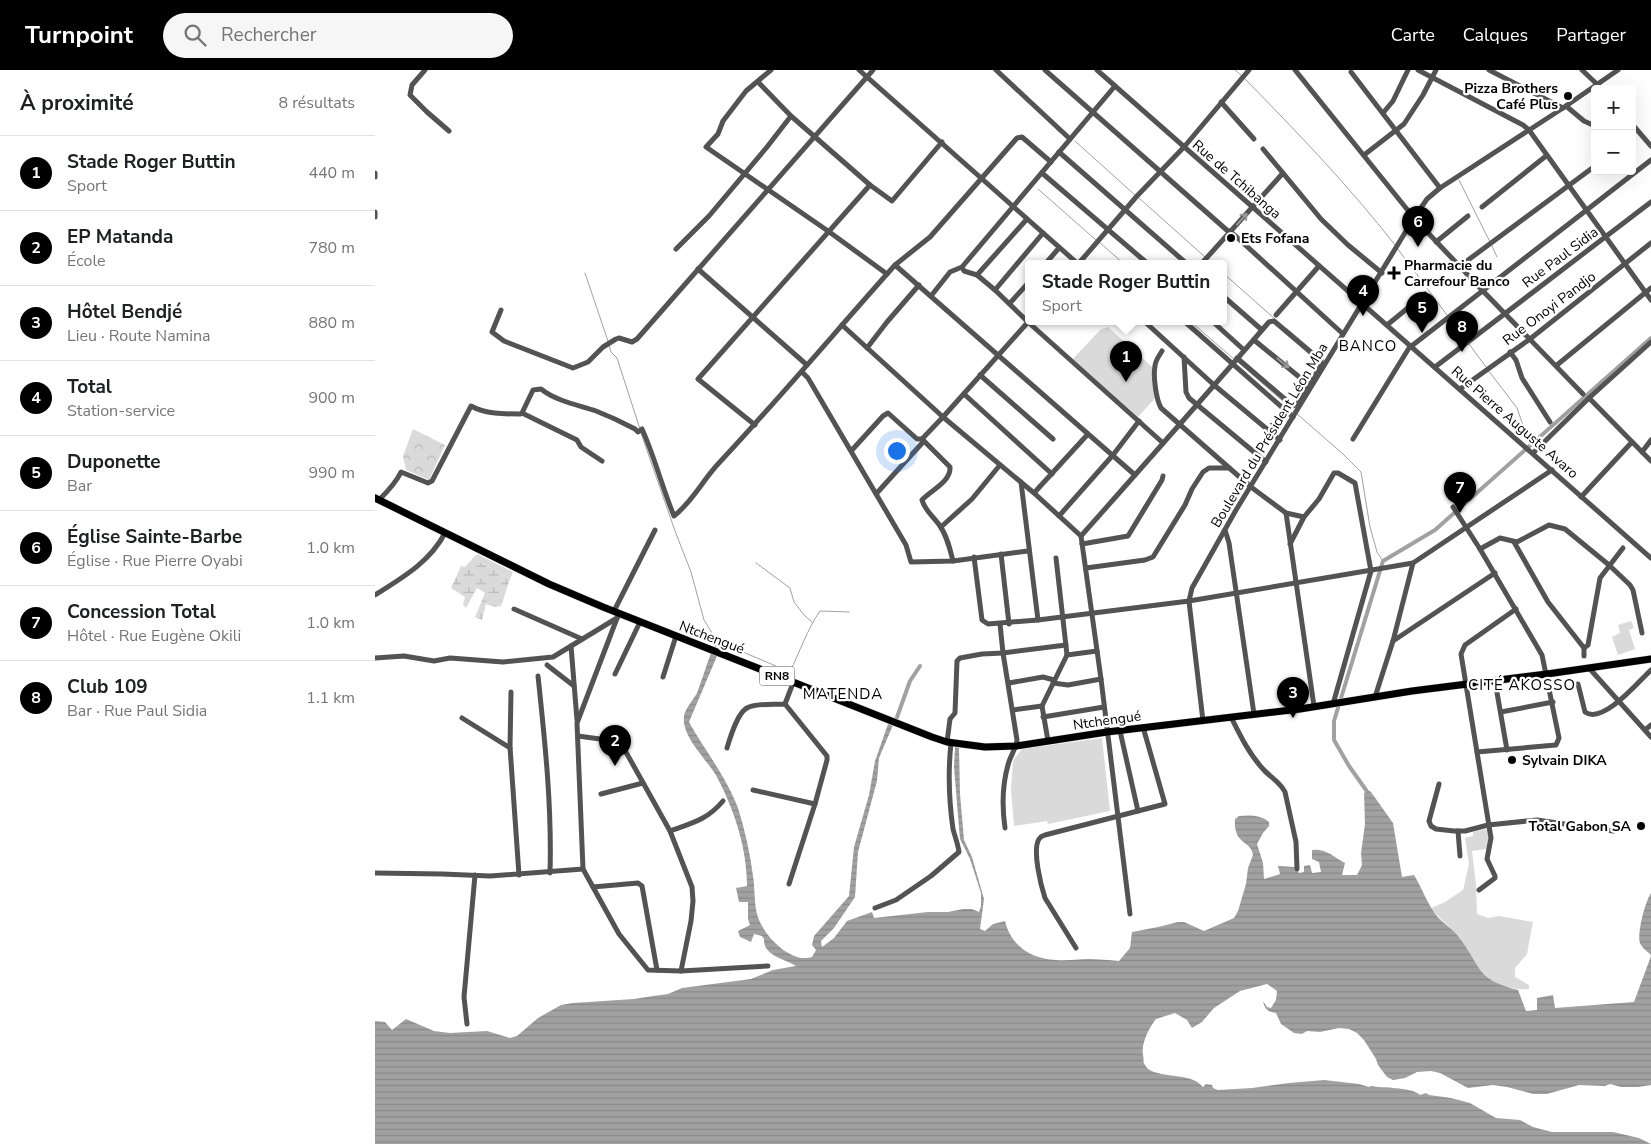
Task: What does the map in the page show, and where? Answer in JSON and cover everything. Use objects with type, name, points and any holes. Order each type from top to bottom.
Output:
[{"type":"main road","name":"Ntchengué","points":[[377,499],[549,584],[617,614],[949,743],[992,748],[1016,746],[1120,730],[1334,704],[1651,659]]},
{"type":"street","points":[[425,70],[412,85],[410,95],[449,131]]},
{"type":"street","points":[[771,70],[746,91],[723,121],[718,134],[706,147],[887,274]]},
{"type":"street","points":[[859,70],[943,142],[1013,207],[1074,260]]},
{"type":"street","points":[[501,310],[492,332],[504,340],[573,368],[588,362],[608,344],[619,338],[632,342],[637,339],[873,70]]},
{"type":"street","points":[[996,70],[1004,72],[1071,139]]},
{"type":"street","points":[[1045,70],[1297,291],[1343,334]]},
{"type":"street","name":"Rue de Tchibanga","points":[[1097,70],[1363,304]]},
{"type":"street","points":[[1081,260],[1184,147],[1249,70]]},
{"type":"street","points":[[1295,70],[1414,218],[1481,290],[1557,365],[1583,394]]},
{"type":"street","points":[[1383,113],[1393,101],[1408,70]]},
{"type":"street","points":[[1418,70],[1523,125],[1529,130],[1585,211],[1651,300]]},
{"type":"street","points":[[1364,155],[1396,132],[1412,114],[1433,78],[1435,70]]},
{"type":"street","points":[[1489,70],[1565,107],[1584,122],[1591,125]]},
{"type":"street","points":[[1583,70],[1598,83]]},
{"type":"street","name":"Boulevard du Président Léon Mba","points":[[1203,721],[1189,601],[1192,588],[1295,415],[1310,385],[1363,304],[1414,218],[1427,199],[1440,188],[1565,107],[1618,70]]},
{"type":"street","points":[[1351,72],[1440,188]]},
{"type":"street","points":[[758,82],[791,116],[870,185],[892,201],[943,142]]},
{"type":"street","points":[[931,296],[950,272],[962,267],[1115,86]]},
{"type":"street","points":[[1221,102],[1254,139]]},
{"type":"street","points":[[677,250],[709,216],[791,116]]},
{"type":"street","points":[[1636,129],[1651,146]]},
{"type":"street","points":[[522,413],[533,390],[541,389],[546,393],[611,417],[640,431],[643,429],[674,516],[895,265],[930,237],[1017,138],[1022,137],[1051,162]]},
{"type":"street","points":[[1190,139],[1191,154]]},
{"type":"street","points":[[1263,149],[1321,219],[1348,245],[1382,273]]},
{"type":"street","points":[[1059,152],[1183,260]]},
{"type":"street","points":[[1482,207],[1546,156]]},
{"type":"street","points":[[1353,439],[1401,359],[1411,346],[1651,160]]},
{"type":"street","points":[[1460,266],[1591,169]]},
{"type":"street","points":[[1042,173],[1143,260]]},
{"type":"street","points":[[1205,260],[1283,173]]},
{"type":"street","points":[[755,426],[698,379],[870,185]]},
{"type":"street","name":"Rue Paul Sidia","points":[[1435,367],[1651,202]]},
{"type":"street","points":[[1436,242],[1468,216]]},
{"type":"street","points":[[977,275],[1027,219]]},
{"type":"street","points":[[995,290],[1043,233]]},
{"type":"street","name":"Rue Onoyi Pandjo","points":[[1460,389],[1530,339],[1651,243]]},
{"type":"street","points":[[1049,260],[1059,248]]},
{"type":"street","points":[[895,265],[1135,475]]},
{"type":"street","points":[[1276,315],[1319,266]]},
{"type":"street","points":[[962,267],[964,270],[977,275],[1025,318]]},
{"type":"street","points":[[698,269],[807,365]]},
{"type":"street","points":[[867,348],[919,286]]},
{"type":"street","points":[[1010,303],[1025,286]]},
{"type":"street","points":[[1557,365],[1651,288]]},
{"type":"street","points":[[1387,325],[1425,294]]},
{"type":"street","points":[[1227,299],[1262,330]]},
{"type":"street","name":"Rue Pierre Auguste Avaro","points":[[1363,304],[1651,558]]},
{"type":"street","points":[[1081,536],[1215,385],[1235,361],[1244,350],[1269,322],[1274,321],[1321,361],[1321,366],[1296,405],[1291,406],[1235,361],[1189,325]]},
{"type":"street","points":[[877,494],[1025,324]]},
{"type":"street","points":[[842,325],[943,418],[1021,482],[1081,536],[1130,914]]},
{"type":"street","points":[[1032,325],[1163,443]]},
{"type":"street","points":[[1150,325],[1215,385],[1280,440]]},
{"type":"street","points":[[1216,325],[1244,350]]},
{"type":"street","points":[[1254,340],[1310,385]]},
{"type":"street","points":[[1531,451],[1651,342]]},
{"type":"street","points":[[1162,351],[1154,367],[1158,400],[1161,408],[1251,487],[1286,513],[1304,517]]},
{"type":"street","points":[[1510,352],[1516,360],[1522,378],[1550,422]]},
{"type":"street","points":[[1184,357],[1187,394],[1266,462]]},
{"type":"street","points":[[1235,361],[1295,415]]},
{"type":"street","points":[[801,372],[808,378],[852,450],[906,545],[911,562],[953,561],[1028,551]]},
{"type":"street","points":[[981,375],[1053,439]]},
{"type":"street","points":[[964,394],[1052,474]]},
{"type":"street","points":[[1589,398],[1651,461]]},
{"type":"street","points":[[377,499],[388,490],[401,472],[428,482],[432,480],[471,406],[477,409],[500,413],[522,413],[577,440],[581,447],[603,461]]},
{"type":"street","points":[[852,450],[888,413],[917,439],[923,440],[950,466],[950,474],[922,500],[930,516],[941,526],[953,561]]},
{"type":"street","points":[[1059,516],[1113,455],[1139,421]]},
{"type":"street","points":[[1034,494],[1088,434]]},
{"type":"street","points":[[1641,452],[1651,440]]},
{"type":"street","points":[[1581,497],[1632,442]]},
{"type":"street","points":[[941,526],[972,499],[1000,465]]},
{"type":"street","points":[[1086,568],[1145,560],[1153,557],[1203,472],[1209,468],[1229,468]]},
{"type":"street","points":[[974,557],[982,620],[988,624],[1009,624],[1189,601],[1413,563],[1553,470]]},
{"type":"street","points":[[1290,544],[1304,517],[1319,499],[1334,473],[1338,473],[1353,482],[1356,486],[1373,570],[1334,704]]},
{"type":"street","points":[[1082,544],[1128,536],[1163,476]]},
{"type":"street","points":[[1021,482],[1038,620]]},
{"type":"street","points":[[1453,507],[1495,572],[1542,655],[1559,738],[1556,745],[1477,752]]},
{"type":"street","points":[[1286,513],[1313,706]]},
{"type":"street","points":[[1481,549],[1499,538],[1514,542],[1549,525],[1565,529],[1630,585],[1633,590],[1642,633]]},
{"type":"street","points":[[577,723],[617,614],[655,530]]},
{"type":"street","points":[[1225,530],[1229,543],[1254,714]]},
{"type":"street","points":[[375,595],[416,569],[435,549],[445,533]]},
{"type":"street","points":[[1514,542],[1548,602],[1583,648],[1584,656]]},
{"type":"street","points":[[1583,648],[1588,645],[1600,578],[1623,548]]},
{"type":"street","points":[[1001,554],[1009,624]]},
{"type":"street","points":[[1048,741],[1042,706],[1067,655],[1056,558]]},
{"type":"street","points":[[1375,697],[1393,641],[1413,563]]},
{"type":"street","points":[[1393,641],[1495,572]]},
{"type":"street","points":[[514,609],[582,639]]},
{"type":"street","points":[[1479,890],[1495,876],[1487,859],[1491,838],[1461,654],[1463,647],[1516,609]]},
{"type":"street","points":[[375,658],[405,656],[434,661],[450,658],[503,662],[553,657],[617,614]]},
{"type":"street","points":[[615,674],[640,622]]},
{"type":"street","points":[[1000,624],[1003,653],[1017,733],[1016,746],[1008,764],[1003,786],[1005,828]]},
{"type":"street","points":[[663,677],[676,636]]},
{"type":"street","points":[[875,908],[896,900],[931,876],[959,852],[953,829],[949,762],[950,719],[955,713],[958,659],[982,654],[1066,645]]},
{"type":"street","points":[[571,646],[578,736],[583,870],[619,934],[648,970],[681,971],[769,966]]},
{"type":"street","points":[[1067,655],[1097,651]]},
{"type":"street","points":[[547,665],[574,686]]},
{"type":"street","points":[[1589,668],[1651,737]]},
{"type":"street","points":[[1578,684],[1583,708],[1587,714],[1591,714],[1604,711],[1618,702],[1651,670]]},
{"type":"street","points":[[539,676],[548,768],[551,844],[550,873]]},
{"type":"street","points":[[1009,683],[1043,677],[1068,685],[1101,679]]},
{"type":"street","points":[[1495,681],[1507,750]]},
{"type":"street","points":[[785,704],[793,683]]},
{"type":"street","points":[[511,692],[511,748],[519,875]]},
{"type":"street","points":[[1501,712],[1553,702]]},
{"type":"street","points":[[727,748],[733,729],[743,711],[748,707],[785,704]]},
{"type":"street","points":[[785,704],[827,756],[815,804],[789,884]]},
{"type":"street","points":[[1013,710],[1042,706]]},
{"type":"street","points":[[1043,716],[1104,707]]},
{"type":"street","points":[[1231,717],[1263,769],[1285,792],[1297,842],[1297,869]]},
{"type":"street","points":[[462,718],[511,748]]},
{"type":"street","points":[[1645,730],[1651,724]]},
{"type":"street","points":[[1076,948],[1042,890],[1037,856],[1038,842],[1045,835],[1165,804],[1143,727]]},
{"type":"street","points":[[1120,730],[1137,811]]},
{"type":"street","points":[[578,736],[622,745],[670,831],[693,894],[691,921],[681,971]]},
{"type":"street","points":[[601,794],[643,783]]},
{"type":"street","points":[[1439,784],[1429,820],[1431,826],[1436,829],[1458,831],[1489,825],[1537,820],[1613,831],[1620,829],[1625,823]]},
{"type":"street","points":[[753,790],[815,804]]},
{"type":"street","points":[[670,831],[705,818],[723,801]]},
{"type":"street","points":[[1458,831],[1460,856]]},
{"type":"street","points":[[375,874],[491,876],[583,870]]},
{"type":"street","points":[[467,1024],[464,997],[475,875]]},
{"type":"street","points":[[593,888],[638,883],[642,886],[657,970]]},
{"type":"green space","points":[[1108,327],[1152,367],[1156,397],[1138,417],[1073,359],[1100,330]]},
{"type":"green space","points":[[413,429],[445,445],[429,480],[406,470],[403,456]]},
{"type":"green space","points":[[477,554],[513,572],[510,579],[473,558]]},
{"type":"green space","points":[[473,558],[510,579],[501,606],[495,607],[486,604],[482,620],[475,617],[485,593],[477,588],[466,608],[463,604],[465,597],[451,588],[461,566],[465,567]]},
{"type":"green space","points":[[1631,621],[1634,628],[1629,630],[1635,649],[1618,655],[1612,637],[1620,633],[1618,625]]},
{"type":"green space","points":[[1102,738],[1110,811],[1048,824],[1047,821],[1014,826],[1011,789],[1013,761],[1022,749]]},
{"type":"green space","points":[[1491,828],[1491,848],[1472,851],[1477,914],[1488,918],[1499,916],[1533,922],[1527,954],[1515,968],[1515,977],[1529,985],[1529,989],[1506,987],[1492,980],[1480,970],[1458,936],[1431,908],[1445,902],[1463,890],[1469,864],[1465,838],[1473,836],[1473,832]]},
{"type":"shaded area","points":[[711,653],[717,656],[689,722],[721,774],[738,808],[749,850],[756,909],[760,922],[771,938],[786,952],[804,958],[812,957],[816,950],[812,945],[814,936],[849,896],[854,847],[869,795],[875,761],[888,724],[893,725],[879,758],[877,781],[858,852],[855,897],[834,928],[821,941],[822,947],[834,938],[847,921],[872,912],[874,918],[963,909],[972,909],[979,912],[981,893],[970,859],[960,839],[954,767],[955,747],[959,748],[964,840],[972,857],[984,899],[980,929],[985,931],[993,924],[1005,921],[1012,938],[1023,950],[1047,959],[1119,961],[1130,948],[1132,932],[1178,922],[1184,922],[1204,931],[1234,918],[1238,911],[1253,855],[1252,850],[1239,838],[1237,833],[1235,819],[1239,816],[1259,817],[1269,822],[1269,826],[1257,844],[1263,863],[1264,879],[1280,874],[1278,866],[1295,867],[1299,873],[1304,872],[1304,866],[1310,865],[1312,873],[1321,872],[1319,862],[1312,859],[1312,850],[1321,850],[1345,863],[1342,875],[1357,875],[1362,865],[1361,853],[1365,824],[1364,793],[1368,790],[1393,823],[1402,877],[1414,875],[1436,915],[1458,936],[1481,971],[1494,981],[1518,990],[1526,1011],[1537,1010],[1537,998],[1553,995],[1555,1008],[1634,1002],[1651,956],[1651,1085],[1621,1087],[1610,1084],[1605,1086],[1579,1085],[1547,1094],[1533,1094],[1493,1085],[1468,1088],[1440,1073],[1431,1071],[1417,1072],[1405,1078],[1393,1080],[1387,1077],[1378,1065],[1364,1040],[1357,1033],[1349,1029],[1339,1028],[1320,1032],[1307,1031],[1302,1034],[1294,1033],[1281,1024],[1276,1013],[1267,1010],[1264,1004],[1263,1001],[1267,1007],[1271,1008],[1276,1000],[1277,991],[1267,984],[1240,991],[1214,1008],[1202,1022],[1192,1028],[1187,1020],[1175,1013],[1156,1019],[1148,1031],[1143,1046],[1144,1062],[1148,1069],[1162,1074],[1189,1079],[1203,1087],[1206,1084],[1212,1085],[1213,1088],[1218,1090],[1324,1080],[1369,1087],[1411,1090],[1420,1095],[1426,1093],[1470,1103],[1496,1118],[1520,1120],[1533,1127],[1552,1132],[1613,1132],[1639,1138],[1651,1144],[375,1144],[375,1021],[385,1022],[392,1030],[406,1019],[434,1031],[450,1033],[487,1031],[510,1038],[517,1036],[538,1018],[561,1005],[668,994],[682,988],[751,979],[773,970],[796,966],[771,953],[767,949],[762,936],[754,934],[751,942],[740,937],[738,931],[750,925],[748,902],[739,902],[736,888],[747,886],[745,858],[739,831],[730,804],[718,779],[691,741],[684,724],[687,707],[697,693]]},
{"type":"shaded area","points":[[1651,893],[1651,955],[1642,946],[1639,938],[1646,903]]},
{"type":"waterway","points":[[1235,70],[1242,76]]},
{"type":"waterway","points":[[1245,79],[1341,181],[1395,245]]},
{"type":"waterway","points":[[1075,141],[1136,196]]},
{"type":"waterway","points":[[1459,180],[1490,242]]},
{"type":"waterway","points":[[1038,189],[1096,240]]},
{"type":"waterway","points":[[1139,198],[1205,257]]},
{"type":"waterway","points":[[1099,242],[1120,260]]},
{"type":"waterway","points":[[1492,246],[1497,257]]},
{"type":"waterway","points":[[1397,248],[1447,315]]},
{"type":"waterway","points":[[585,273],[608,341]]},
{"type":"waterway","points":[[1227,277],[1275,319]]},
{"type":"waterway","points":[[1450,318],[1467,341]]},
{"type":"waterway","points":[[1195,325],[1235,360]]},
{"type":"waterway","points":[[1286,328],[1325,361]]},
{"type":"waterway","points":[[1366,790],[1334,740],[1334,721],[1383,561],[1435,530],[1651,338]]},
{"type":"waterway","points":[[1469,344],[1486,367]]},
{"type":"waterway","points":[[609,345],[611,352],[617,358],[640,429]]},
{"type":"waterway","points":[[1238,362],[1293,410]]},
{"type":"waterway","points":[[1488,370],[1517,408],[1527,437],[1534,443]]},
{"type":"waterway","points":[[1296,413],[1361,472],[1370,527],[1377,552],[1383,561]]},
{"type":"waterway","points":[[641,433],[691,572],[704,620],[717,641]]},
{"type":"waterway","points":[[756,563],[790,588],[794,602],[812,622]]},
{"type":"waterway","points":[[715,648],[717,641],[790,672],[820,611],[849,612]]},
{"type":"waterway","points":[[896,720],[910,681],[920,666]]},
{"type":"place","name":"Pizza Brothers Café Plus","points":[[1568,96]]},
{"type":"place","name":"Ets Fofana","points":[[1231,238]]},
{"type":"place","name":"Église Sainte-Barbe","points":[[1418,247]]},
{"type":"place","name":"Pharmacie du Carrefour Banco","points":[[1394,273]]},
{"type":"place","name":"Total","points":[[1363,316]]},
{"type":"place","name":"Duponette","points":[[1422,333]]},
{"type":"place","name":"Club 109","points":[[1462,352]]},
{"type":"place","name":"Stade Roger Buttin","points":[[1126,382]]},
{"type":"place","name":"Concession Total","points":[[1460,513]]},
{"type":"place","name":"Hôtel Bendjé","points":[[1293,718]]},
{"type":"place","name":"Sylvain DIKA","points":[[1512,760]]},
{"type":"place","name":"EP Matanda","points":[[615,766]]},
{"type":"place","name":"Total Gabon SA","points":[[1641,826]]},
{"type":"district","name":"BANCO","points":[[1368,346]]},
{"type":"district","name":"CITÉ AKOSSO","points":[[1522,685]]},
{"type":"district","name":"MATENDA","points":[[843,694]]}]
